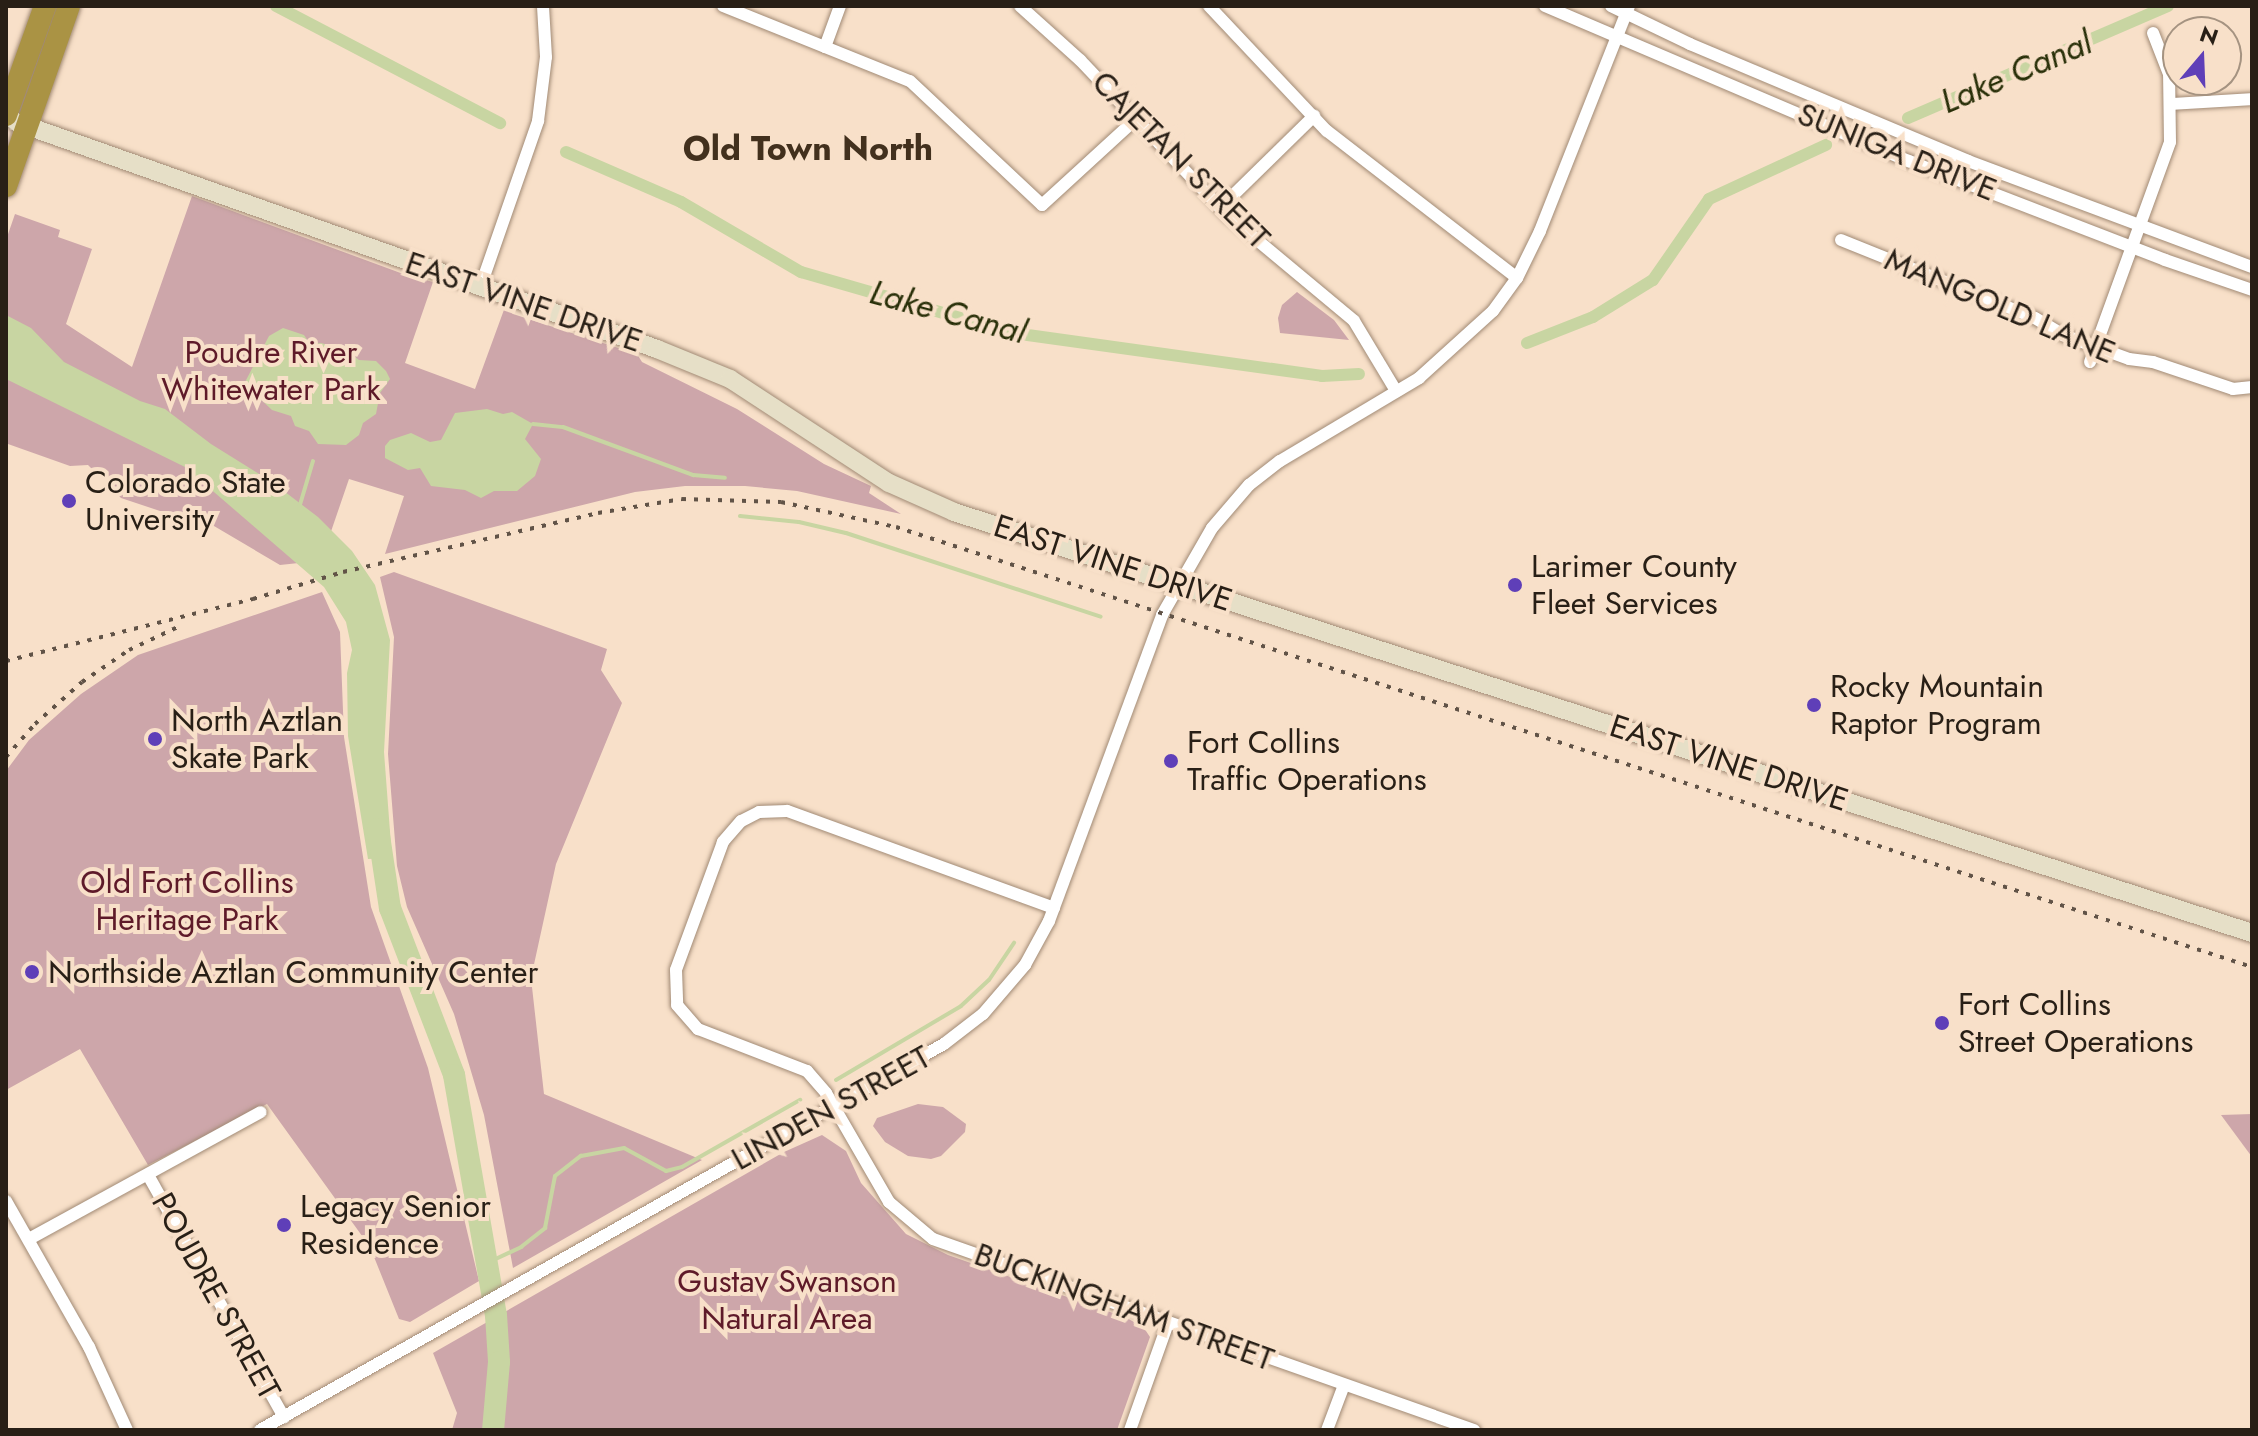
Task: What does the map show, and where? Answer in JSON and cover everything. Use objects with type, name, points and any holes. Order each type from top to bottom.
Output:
[{"type":"highway","points":[[6,186],[13,119],[45,6]]},
{"type":"highway","points":[[13,119],[69,6]]},
{"type":"main road","name":"EAST VINE DRIVE","points":[[13,119],[657,349],[730,379],[915,497],[2252,933]]},
{"type":"street","points":[[480,288],[538,121],[546,57],[543,6]]},
{"type":"street","points":[[723,6],[910,81],[1042,205],[1137,118]]},
{"type":"street","points":[[825,47],[840,6]]},
{"type":"street","name":"CAJETAN STREET","points":[[1020,6],[1080,60],[1220,208],[1354,321],[1396,391]]},
{"type":"street","points":[[1209,6],[1314,116],[1421,207],[1517,278]]},
{"type":"street","name":"SUNIGA DRIVE","points":[[1545,6],[1909,161],[2132,248],[2252,290]]},
{"type":"street","name":"SUNIGA DRIVE","points":[[1611,6],[1628,9],[1690,44],[1968,161],[2252,267]]},
{"type":"street","name":"LINDEN STREET","points":[[260,1430],[944,1044],[983,1014],[1025,965],[1054,908],[1162,615],[1212,528],[1249,485],[1316,437],[1419,378],[1468,337],[1493,311],[1517,278],[1563,177],[1628,9]]},
{"type":"street","points":[[2090,362],[2170,142],[2169,74],[2153,33]]},
{"type":"street","points":[[2171,104],[2252,99]]},
{"type":"street","points":[[1220,208],[1314,116]]},
{"type":"street","name":"MANGOLD LANE","points":[[1841,240],[2035,318],[2063,335],[2095,347],[2233,389],[2252,387]]},
{"type":"street","name":"BUCKINGHAM STREET","points":[[1054,908],[787,811],[759,812],[741,821],[723,842],[676,970],[677,1005],[698,1029],[807,1071],[820,1084],[889,1202],[917,1229],[951,1246],[1474,1430]]},
{"type":"street","points":[[29,1239],[261,1112]]},
{"type":"street","name":"POUDRE STREET","points":[[148,1175],[284,1417]]},
{"type":"street","points":[[6,1201],[89,1347],[127,1430]]},
{"type":"street","points":[[1130,1430],[1168,1323]]},
{"type":"street","points":[[1327,1430],[1344,1385]]},
{"type":"green space","name":"Poudre River Whitewater Park","points":[[192,196],[406,275],[433,282],[405,363],[475,389],[505,307],[513,314],[637,354],[642,362],[737,409],[824,464],[871,486],[869,493],[901,514],[797,491],[745,486],[685,486],[635,492],[385,554],[404,496],[349,479],[325,549],[308,562],[280,565],[197,516],[163,512],[121,498],[88,465],[70,466],[8,444],[6,240],[15,214],[60,230],[58,237],[92,249],[66,324],[132,367]]},
{"type":"green space","points":[[1297,292],[1334,320],[1349,340],[1280,333],[1278,318],[1282,305]]},
{"type":"green space","name":"Gustav Swanson Natural Area","points":[[394,572],[607,649],[601,670],[622,703],[556,864],[531,978],[544,1094],[702,1160],[513,1268],[484,1115],[454,1014],[407,907],[397,866],[388,754],[394,637],[380,577]]},
{"type":"green space","name":"Old Fort Collins Heritage Park","points":[[322,592],[340,632],[344,737],[371,907],[428,1068],[479,1281],[410,1322],[399,1319],[370,1247],[267,1104],[148,1165],[80,1049],[6,1090],[6,771],[29,740],[81,694],[138,655]]},
{"type":"green space","points":[[918,1104],[943,1107],[966,1124],[965,1132],[941,1156],[931,1159],[908,1156],[885,1142],[873,1126],[877,1118]]},
{"type":"green space","points":[[2252,1114],[2252,1157],[2221,1115]]},
{"type":"green space","name":"Gustav Swanson Natural Area","points":[[822,1135],[846,1151],[861,1183],[906,1234],[948,1255],[1127,1318],[1144,1328],[1150,1337],[1117,1430],[452,1430],[457,1413],[433,1353],[784,1152]]},
{"type":"shaded area","points":[[6,315],[31,328],[64,362],[140,401],[165,409],[211,444],[272,482],[318,517],[352,551],[375,585],[390,640],[384,752],[392,858],[368,859],[348,736],[347,673],[352,650],[346,622],[324,587],[185,467],[6,379]]},
{"type":"shaded area","points":[[283,328],[304,335],[310,344],[321,343],[346,350],[359,360],[376,361],[386,371],[390,379],[380,393],[376,414],[363,423],[359,435],[346,445],[318,444],[309,431],[295,426],[291,416],[272,410],[256,395],[246,393],[244,384],[269,336]]},
{"type":"shaded area","points":[[487,409],[503,414],[512,412],[533,424],[525,439],[541,459],[535,476],[517,491],[494,491],[481,498],[465,490],[431,486],[420,468],[408,470],[385,458],[385,446],[390,440],[411,433],[430,442],[441,440],[455,413]]},
{"type":"waterway","name":"Lake Canal","points":[[276,6],[500,123]]},
{"type":"waterway","name":"Lake Canal","points":[[1908,118],[2168,6]]},
{"type":"waterway","name":"Lake Canal","points":[[1527,343],[1593,317],[1653,280],[1709,199],[1826,145]]},
{"type":"waterway","name":"Lake Canal","points":[[566,152],[681,202],[801,272],[1013,333],[1322,376],[1359,374]]},
{"type":"waterway","points":[[533,424],[563,427],[693,475],[725,478]]},
{"type":"waterway","points":[[299,508],[313,461]]},
{"type":"waterway","points":[[740,516],[799,522],[846,533],[1101,617]]},
{"type":"waterway","points":[[378,829],[390,908],[454,1075],[496,1315],[499,1362],[493,1430]]},
{"type":"waterway","points":[[836,1080],[961,1006],[989,980],[1014,943]]},
{"type":"waterway","points":[[487,1263],[521,1247],[545,1228],[555,1176],[581,1156],[624,1148],[666,1171],[682,1167],[800,1100]]},
{"type":"railway","points":[[6,661],[253,599],[343,572],[598,513],[682,499],[781,502],[896,527],[2252,967]]},
{"type":"railway","points":[[6,757],[35,724],[82,682],[129,650],[180,626]]},
{"type":"place","name":"Colorado State University","points":[[69,501]]},
{"type":"place","name":"Larimer County Fleet Services","points":[[1515,585]]},
{"type":"place","name":"Rocky Mountain Raptor Program","points":[[1814,705]]},
{"type":"place","name":"North Aztlan Skate Park","points":[[155,739]]},
{"type":"place","name":"Fort Collins Traffic Operations","points":[[1171,761]]},
{"type":"place","name":"Northside Aztlan Community Center","points":[[32,972]]},
{"type":"place","name":"Fort Collins Street Operations","points":[[1942,1023]]},
{"type":"place","name":"Legacy Senior Residence","points":[[284,1225]]},
{"type":"district","name":"Old Town North","points":[[808,149]]}]
